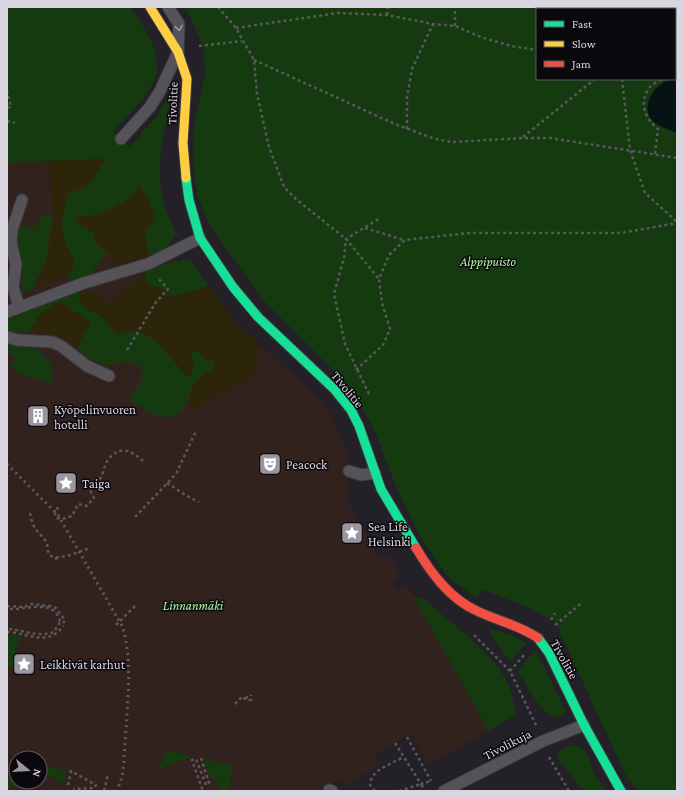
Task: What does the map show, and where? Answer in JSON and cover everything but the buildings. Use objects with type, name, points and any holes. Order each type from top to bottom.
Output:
[{"type":"street","name":"Tivolitie","points":[[150,7],[178,52],[187,79],[183,143],[184,168],[189,200],[200,238],[233,287],[258,317],[334,389],[351,410],[359,426],[381,489],[430,572],[456,598],[476,611],[519,626],[538,638],[549,653],[584,725],[621,791]]},
{"type":"lane","points":[[121,139],[150,107],[160,91],[178,52],[179,24],[168,7]]},
{"type":"lane","points":[[19,307],[13,287],[16,265],[11,242],[12,230],[22,200]]},
{"type":"lane","points":[[7,312],[84,283],[148,264],[200,238]]},
{"type":"lane","points":[[7,337],[17,340],[52,342],[61,346],[87,366],[109,376]]},
{"type":"lane","points":[[349,471],[360,475],[375,473]]},
{"type":"lane","name":"Tivolikuja","points":[[444,791],[543,742],[584,725]]},
{"type":"path","points":[[218,7],[236,28],[254,60],[257,94],[269,147],[284,187],[296,199],[346,239],[379,279]]},
{"type":"path","points":[[387,15],[388,7]]},
{"type":"path","points":[[455,7],[455,26]]},
{"type":"path","points":[[236,28],[338,13],[387,15],[432,24],[455,26],[481,37],[511,46],[536,50]]},
{"type":"path","points":[[407,129],[407,97],[412,69],[432,24]]},
{"type":"path","points":[[178,52],[194,47],[242,41]]},
{"type":"path","points":[[254,60],[407,129],[435,139],[452,142],[550,138],[677,158]]},
{"type":"path","points":[[523,138],[594,80]]},
{"type":"path","points":[[622,80],[630,150],[644,193],[677,223]]},
{"type":"path","points":[[655,154],[658,129],[650,123],[644,113],[644,100],[650,87],[661,80]]},
{"type":"path","points":[[7,90],[11,107],[7,108]]},
{"type":"path","points":[[7,121],[15,122]]},
{"type":"path","points":[[346,239],[380,218]]},
{"type":"path","points":[[365,227],[405,240],[469,233],[621,233],[677,223]]},
{"type":"path","points":[[346,239],[344,258],[334,294],[345,344],[369,396]]},
{"type":"path","points":[[356,370],[383,345],[390,329],[382,303],[379,279],[389,255],[405,240]]},
{"type":"path","points":[[127,350],[156,302],[168,289],[148,264]]},
{"type":"path","points":[[135,517],[176,474],[196,431]]},
{"type":"path","points":[[58,507],[55,514],[57,518],[62,519],[72,516],[78,504],[87,506],[94,498],[90,490],[101,477],[107,460],[112,456],[126,450],[132,451],[143,461]]},
{"type":"path","points":[[167,483],[199,502]]},
{"type":"path","points":[[30,513],[35,529],[47,542],[49,555],[56,557],[74,554],[89,548]]},
{"type":"path","points":[[56,557],[57,563]]},
{"type":"path","points":[[7,606],[22,607],[31,604],[50,606],[56,608],[64,620],[60,622],[54,632],[46,634],[30,633],[19,629],[9,629]]},
{"type":"path","points":[[116,625],[136,605]]},
{"type":"path","points":[[10,609],[24,610],[32,607],[51,609],[58,615],[60,622]]},
{"type":"path","points":[[7,632],[18,632],[32,637],[47,637],[57,633],[64,626]]},
{"type":"path","points":[[484,644],[510,671],[550,760],[569,791]]},
{"type":"path","points":[[235,704],[242,697],[244,697],[245,701],[248,697],[249,700],[251,700],[251,695]]},
{"type":"path","points":[[406,737],[427,774]]},
{"type":"path","points":[[395,743],[426,791]]},
{"type":"path","points":[[375,791],[370,785],[372,776],[376,772],[403,757]]},
{"type":"path","points":[[197,791],[202,791],[192,760],[196,758],[206,785],[209,783],[201,758]]},
{"type":"path","points":[[68,785],[71,771],[96,785],[94,788],[73,789]]},
{"type":"path","points":[[104,791],[108,774]]},
{"type":"path","points":[[399,791],[431,780]]},
{"type":"shaded area","points":[[677,77],[677,133],[654,122],[649,114],[649,100],[656,88],[668,80],[676,80]]},
{"type":"shaded area","name":"Linnanmäki","points":[[160,157],[160,178],[164,204],[176,233],[169,245],[178,261],[190,260],[238,326],[319,398],[331,414],[349,458],[347,482],[352,491],[345,497],[379,558],[388,554],[401,576],[393,581],[397,589],[406,584],[489,731],[428,765],[411,734],[375,754],[380,764],[345,786],[341,779],[332,784],[328,791],[7,791],[7,163]]},
{"type":"green space","points":[[7,7],[130,7],[144,28],[153,45],[157,60],[156,74],[151,87],[142,100],[113,132],[130,147],[160,112],[174,85],[164,129],[160,159],[160,174],[164,204],[176,233],[165,249],[152,255],[148,253],[145,231],[154,216],[148,198],[139,186],[130,197],[113,208],[92,216],[81,215],[79,225],[94,232],[95,241],[107,253],[90,274],[74,281],[70,280],[68,276],[71,270],[72,259],[62,231],[64,203],[69,191],[105,159],[7,163]]},
{"type":"green space","name":"Alppipuisto","points":[[183,7],[677,7],[677,791],[639,791],[627,778],[555,622],[530,608],[481,589],[477,599],[447,576],[420,536],[395,484],[375,432],[360,403],[344,381],[265,302],[209,225],[198,196],[194,176],[193,129],[205,75],[204,48],[189,15]]},
{"type":"green space","points":[[53,214],[46,262],[33,288],[23,292],[21,286],[23,272],[17,240],[19,227],[34,227],[44,215]]},
{"type":"green space","points":[[190,260],[209,286],[172,297],[162,289],[147,283],[145,271],[178,261]]},
{"type":"green space","points":[[79,292],[81,298],[78,302],[90,311],[105,318],[111,329],[120,334],[130,331],[140,332],[149,336],[166,351],[187,376],[194,367],[192,355],[193,351],[199,352],[204,359],[213,361],[214,369],[201,376],[190,392],[187,406],[172,415],[162,417],[147,411],[129,399],[141,381],[143,374],[139,365],[120,361],[111,365],[103,365],[87,357],[77,347],[90,324],[61,302],[29,331],[7,332],[7,319]]},
{"type":"green space","points":[[7,345],[32,345],[36,347],[50,363],[53,370],[51,383],[15,372],[15,369],[11,368],[15,355],[7,353]]},
{"type":"green space","points":[[413,597],[424,599],[488,655],[504,676],[512,695],[516,714],[489,731]]},
{"type":"green space","points":[[489,628],[511,635],[527,643],[510,662],[493,638]]},
{"type":"green space","points":[[7,635],[21,635],[15,652],[32,657],[30,666],[25,671],[7,666]]},
{"type":"green space","points":[[536,650],[566,711],[563,715],[553,718],[546,713],[517,671]]},
{"type":"green space","points":[[574,745],[583,749],[586,753],[597,779],[607,791],[583,791],[558,759],[558,752],[567,746]]},
{"type":"green space","points":[[167,750],[190,756],[190,758],[159,768]]},
{"type":"green space","points":[[203,759],[231,765],[232,772],[228,791],[217,791],[220,783],[211,778]]},
{"type":"green space","points":[[48,767],[66,770],[63,784],[53,777],[48,776]]},
{"type":"sand","points":[[106,159],[88,186],[67,195],[62,220],[62,230],[65,241],[71,252],[74,265],[67,275],[60,279],[33,288],[43,269],[52,237],[53,205],[49,161]]},
{"type":"sand","points":[[139,186],[148,198],[154,216],[153,220],[145,231],[148,253],[152,255],[122,266],[113,263],[116,257],[107,253],[94,241],[94,232],[79,225],[76,218],[77,215],[86,217],[111,209],[130,198]]},
{"type":"sand","points":[[145,273],[146,281],[149,287],[163,290],[172,297],[209,286],[238,326],[256,340],[259,373],[194,410],[189,405],[190,393],[199,379],[214,369],[213,361],[204,359],[199,352],[193,351],[192,376],[189,377],[150,337],[141,332],[131,331],[120,334],[117,333],[107,321],[78,302],[81,298],[79,292],[96,291],[109,303]]},
{"type":"sand","points":[[61,302],[89,321],[90,324],[77,347],[56,334],[35,333],[29,331],[38,317],[50,306]]},
{"type":"railway","points":[[7,464],[58,515],[122,626],[126,640],[129,674],[124,762],[122,777],[117,791]]},
{"type":"traffic: fast","points":[[186,178],[189,200],[200,238],[233,287],[258,317],[334,389],[351,410],[359,426],[381,489],[416,548]]},
{"type":"traffic: fast","points":[[538,638],[549,653],[584,725],[621,791]]},
{"type":"traffic: slow","points":[[150,7],[178,52],[187,79],[183,143],[186,178]]},
{"type":"traffic: jam","points":[[416,548],[435,576],[458,600],[477,611],[516,626],[538,638]]},
{"type":"place","name":"Kyöpelinvuoren hotelli","points":[[38,416]]},
{"type":"place","name":"Peacock","points":[[270,464]]},
{"type":"place","name":"Taiga","points":[[66,483]]},
{"type":"place","name":"Sea Life Helsinki","points":[[352,533]]},
{"type":"place","name":"Leikkivät karhut","points":[[24,664]]}]
